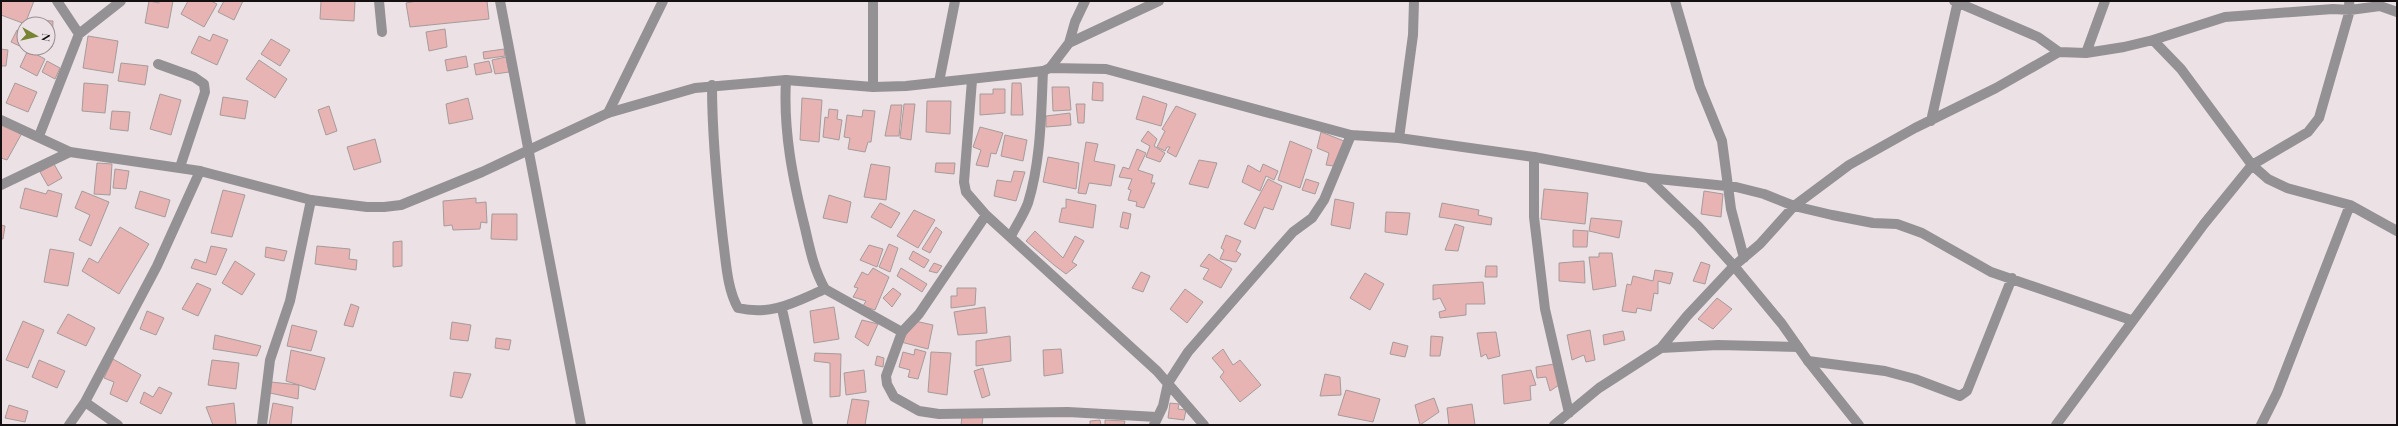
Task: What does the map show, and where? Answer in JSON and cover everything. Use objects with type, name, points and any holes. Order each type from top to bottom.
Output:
[{"type":"street","points":[[57,1],[79,34]]},
{"type":"street","points":[[39,136],[79,34],[121,1]]},
{"type":"street","points":[[378,1],[382,32]]},
{"type":"street","points":[[500,1],[581,425]]},
{"type":"street","points":[[608,113],[662,1]]},
{"type":"street","points":[[873,1],[873,87]]},
{"type":"street","points":[[938,82],[955,1]]},
{"type":"street","points":[[1069,43],[1075,22],[1085,1]]},
{"type":"street","points":[[1011,236],[1027,204],[1036,169],[1047,69],[1069,43],[1115,20],[1159,1]]},
{"type":"street","points":[[1399,138],[1413,35],[1414,1]]},
{"type":"street","points":[[1675,1],[1700,87],[1722,141],[1727,187],[1744,258]]},
{"type":"street","points":[[1931,120],[1956,1],[2038,37],[2058,52]]},
{"type":"street","points":[[2086,53],[2105,1]]},
{"type":"street","points":[[1554,425],[1599,388],[1661,348],[1687,316],[1734,266],[1760,244],[1794,206],[1849,165],[1931,120],[1996,88],[2058,52],[2086,53],[2153,40],[2225,17],[2333,9],[2382,3],[2397,12]]},
{"type":"street","points":[[2056,425],[2131,320],[2154,294],[2204,224],[2252,165],[2290,145],[2308,132],[2319,118],[2349,6]]},
{"type":"street","points":[[2153,40],[2181,69],[2252,165],[2268,179],[2287,188],[2350,205],[2397,231]]},
{"type":"street","points":[[158,64],[194,77],[204,84],[205,92],[180,167]]},
{"type":"street","points":[[1,120],[39,136],[70,152],[180,167],[310,200],[367,207],[402,205],[528,151],[608,113],[672,93],[712,85],[786,80],[873,87],[972,80],[1047,69],[1106,69],[1351,135],[1399,138],[1534,157],[1648,178],[1727,187],[1764,194],[1794,206],[1873,223],[1897,224],[1922,233],[1991,272],[2131,320]]},
{"type":"street","points":[[786,80],[784,108],[787,140],[798,205],[812,260],[825,289],[902,332]]},
{"type":"street","points":[[972,80],[964,182],[966,192],[986,215],[1011,236],[1168,383],[1204,425]]},
{"type":"street","points":[[712,85],[712,119],[718,195],[731,288],[738,308],[751,311],[782,309],[825,289]]},
{"type":"street","points":[[986,215],[919,314],[902,332],[886,376],[886,384],[894,397],[919,411],[939,414],[1068,412],[1156,421],[1163,406],[1168,383],[1188,352],[1293,232],[1312,218],[1324,200],[1351,135]]},
{"type":"street","points":[[1,185],[70,152]]},
{"type":"street","points":[[1534,157],[1534,218],[1545,309],[1569,413]]},
{"type":"street","points":[[68,425],[85,402],[157,266],[200,171]]},
{"type":"street","points":[[1648,178],[1698,226],[1734,266],[1782,324],[1808,362],[1859,425]]},
{"type":"street","points":[[262,425],[270,360],[290,301],[310,200]]},
{"type":"street","points":[[2261,425],[2277,393],[2350,205]]},
{"type":"street","points":[[1808,362],[1885,370],[1916,379],[1960,396],[1967,391],[2012,278]]},
{"type":"street","points":[[782,309],[808,425]]},
{"type":"street","points":[[1661,348],[1696,345],[1798,347]]},
{"type":"street","points":[[85,402],[118,425]]},
{"type":"building","points":[[1,1],[34,1],[28,16],[16,16],[16,21],[1,15]]},
{"type":"building","points":[[149,1],[159,3],[159,1],[173,1],[168,28],[145,23]]},
{"type":"building","points":[[188,1],[211,1],[217,4],[204,27],[181,14]]},
{"type":"building","points":[[224,1],[243,1],[234,20],[218,12]]},
{"type":"building","points":[[321,1],[355,1],[354,21],[320,19]]},
{"type":"building","points":[[417,1],[487,1],[489,19],[410,27],[406,3]]},
{"type":"building","points":[[445,29],[447,47],[429,51],[426,32]]},
{"type":"building","points":[[16,32],[16,44],[11,42]]},
{"type":"building","points":[[213,34],[228,40],[217,65],[191,53],[199,36],[210,41]]},
{"type":"building","points":[[88,36],[118,41],[113,73],[83,68]]},
{"type":"building","points":[[271,39],[290,50],[280,66],[261,54]]},
{"type":"building","points":[[1,49],[8,50],[6,66],[1,66]]},
{"type":"building","points":[[504,49],[505,56],[484,59],[483,52]]},
{"type":"building","points":[[25,56],[39,56],[45,59],[37,76],[20,67]]},
{"type":"building","points":[[466,56],[468,67],[447,71],[445,60]]},
{"type":"building","points":[[506,57],[509,72],[495,74],[492,60]]},
{"type":"building","points":[[259,60],[287,79],[275,98],[246,79]]},
{"type":"building","points":[[47,61],[60,68],[55,79],[42,72]]},
{"type":"building","points":[[489,61],[492,72],[476,75],[474,64]]},
{"type":"building","points":[[121,63],[148,66],[145,85],[118,81]]},
{"type":"building","points":[[1093,82],[1103,83],[1103,101],[1092,100]]},
{"type":"building","points":[[15,83],[37,92],[28,112],[6,103]]},
{"type":"building","points":[[84,83],[108,85],[105,113],[82,111]]},
{"type":"building","points":[[1012,83],[1021,83],[1023,115],[1011,115]]},
{"type":"building","points":[[1052,87],[1069,87],[1071,110],[1053,111]]},
{"type":"building","points":[[993,89],[1005,89],[1005,113],[980,115],[980,94],[993,94]]},
{"type":"building","points":[[160,94],[181,100],[171,135],[150,129]]},
{"type":"building","points":[[1143,96],[1167,104],[1161,126],[1136,119]]},
{"type":"building","points":[[223,97],[248,101],[245,119],[220,115]]},
{"type":"building","points":[[468,98],[473,119],[449,124],[446,104]]},
{"type":"building","points":[[802,98],[822,100],[819,142],[800,140]]},
{"type":"building","points":[[927,101],[951,101],[950,134],[926,132]]},
{"type":"building","points":[[904,104],[915,104],[911,140],[900,138]]},
{"type":"building","points":[[1076,104],[1085,104],[1084,123],[1078,123]]},
{"type":"building","points":[[891,105],[902,105],[899,136],[885,136]]},
{"type":"building","points":[[329,106],[337,131],[326,135],[318,110]]},
{"type":"building","points":[[1176,106],[1196,114],[1176,157],[1167,152],[1170,147],[1167,147],[1165,151],[1157,147],[1165,131],[1162,129]]},
{"type":"building","points":[[829,109],[838,110],[837,119],[842,120],[839,140],[823,137],[825,117],[828,118]]},
{"type":"building","points":[[863,110],[875,111],[871,142],[868,142],[865,152],[848,149],[850,138],[844,137],[847,115],[862,117]]},
{"type":"building","points":[[112,111],[130,112],[128,131],[110,129]]},
{"type":"building","points":[[1070,113],[1071,125],[1046,127],[1046,116]]},
{"type":"building","points":[[1,124],[22,133],[7,160],[1,158]]},
{"type":"building","points":[[980,127],[1003,133],[996,154],[991,153],[988,167],[976,165],[981,150],[973,147]]},
{"type":"building","points":[[1148,131],[1157,139],[1154,146],[1165,153],[1160,162],[1146,157],[1150,146],[1141,141]]},
{"type":"building","points":[[1321,132],[1344,141],[1334,166],[1326,165],[1329,153],[1317,148]]},
{"type":"building","points":[[1005,135],[1027,140],[1023,161],[1001,156]]},
{"type":"building","points":[[375,139],[381,162],[354,170],[347,147]]},
{"type":"building","points":[[1290,141],[1312,150],[1300,188],[1278,180]]},
{"type":"building","points":[[1086,142],[1098,144],[1094,161],[1115,165],[1111,186],[1089,183],[1086,194],[1078,193]]},
{"type":"building","points":[[1137,149],[1146,153],[1138,170],[1153,175],[1151,183],[1155,183],[1144,208],[1136,206],[1137,202],[1128,200],[1131,190],[1128,189],[1132,179],[1119,177],[1123,167],[1129,169]]},
{"type":"building","points":[[1048,157],[1079,163],[1076,189],[1043,182]]},
{"type":"building","points":[[1199,160],[1217,163],[1208,188],[1189,184]]},
{"type":"building","points":[[97,163],[112,164],[110,195],[94,194]]},
{"type":"building","points":[[936,163],[955,163],[954,174],[935,172]]},
{"type":"building","points":[[54,164],[62,178],[48,186],[40,172]]},
{"type":"building","points":[[871,164],[890,167],[886,200],[864,197]]},
{"type":"building","points":[[1263,164],[1278,171],[1274,180],[1266,176],[1260,191],[1242,182],[1248,165],[1260,172]]},
{"type":"building","points":[[115,169],[129,171],[126,189],[113,188]]},
{"type":"building","points":[[1014,171],[1025,172],[1016,201],[994,196],[997,180],[1011,182]]},
{"type":"building","points":[[1268,179],[1282,186],[1273,210],[1264,207],[1255,229],[1244,224]]},
{"type":"building","points":[[1306,179],[1319,183],[1315,194],[1302,190]]},
{"type":"building","points":[[25,188],[46,194],[48,190],[62,194],[57,217],[20,208]]},
{"type":"building","points":[[1544,189],[1588,193],[1585,224],[1541,219]]},
{"type":"building","points":[[223,190],[245,195],[232,237],[211,233]]},
{"type":"building","points":[[82,191],[109,202],[91,246],[79,240],[90,215],[75,208]]},
{"type":"building","points":[[140,191],[170,200],[165,217],[135,208]]},
{"type":"building","points":[[1704,191],[1723,194],[1721,217],[1701,214]]},
{"type":"building","points":[[829,195],[851,202],[847,223],[823,218]]},
{"type":"building","points":[[476,198],[476,203],[486,202],[487,223],[481,222],[480,229],[453,230],[452,225],[444,226],[443,201]]},
{"type":"building","points":[[1066,199],[1096,205],[1093,228],[1059,222],[1062,208],[1066,208]]},
{"type":"building","points":[[1335,199],[1354,203],[1350,229],[1331,225]]},
{"type":"building","points":[[880,203],[900,213],[891,228],[871,217]]},
{"type":"building","points":[[1442,203],[1479,210],[1478,215],[1492,218],[1491,225],[1439,217]]},
{"type":"building","points":[[914,210],[935,220],[918,248],[897,236]]},
{"type":"building","points":[[1123,212],[1131,214],[1128,229],[1120,227]]},
{"type":"building","points":[[1386,212],[1410,213],[1407,235],[1385,232]]},
{"type":"building","points":[[492,214],[517,214],[517,240],[491,239]]},
{"type":"building","points":[[1591,218],[1622,221],[1619,238],[1589,231]]},
{"type":"building","points":[[1455,224],[1464,227],[1458,251],[1445,250]]},
{"type":"building","points":[[1,225],[5,226],[3,239],[1,239]]},
{"type":"building","points":[[120,227],[149,244],[119,294],[82,271],[89,258],[98,263]]},
{"type":"building","points":[[936,227],[942,232],[930,253],[922,249]]},
{"type":"building","points":[[1573,230],[1588,231],[1587,247],[1573,247]]},
{"type":"building","points":[[1035,231],[1063,258],[1075,236],[1084,241],[1072,262],[1077,265],[1066,274],[1054,265],[1026,241]]},
{"type":"building","points":[[1226,235],[1241,241],[1236,251],[1241,254],[1236,262],[1220,259],[1224,250],[1221,248]]},
{"type":"building","points":[[402,241],[402,266],[393,267],[393,242]]},
{"type":"building","points":[[889,244],[898,248],[890,272],[879,267]]},
{"type":"building","points":[[869,245],[883,249],[877,267],[860,260]]},
{"type":"building","points":[[211,246],[227,249],[216,275],[191,268],[195,259],[206,263]]},
{"type":"building","points":[[317,246],[350,249],[349,259],[357,260],[356,270],[315,264]]},
{"type":"building","points":[[266,247],[287,251],[284,261],[265,257]]},
{"type":"building","points":[[50,249],[74,253],[68,286],[44,282]]},
{"type":"building","points":[[913,251],[929,260],[924,268],[909,259]]},
{"type":"building","points":[[1599,253],[1612,253],[1616,286],[1593,290],[1589,257],[1599,257]]},
{"type":"building","points":[[1209,254],[1232,269],[1221,288],[1203,279],[1209,269],[1200,266]]},
{"type":"building","points":[[235,261],[255,274],[242,295],[222,283]]},
{"type":"building","points":[[1584,261],[1585,283],[1559,281],[1559,263]]},
{"type":"building","points":[[1701,262],[1710,265],[1705,284],[1693,281]]},
{"type":"building","points":[[934,263],[942,266],[937,273],[929,271]]},
{"type":"building","points":[[1486,266],[1497,266],[1497,277],[1485,277]]},
{"type":"building","points":[[873,268],[889,277],[875,310],[863,306],[866,301],[853,297],[858,288],[854,287],[862,272],[868,275]]},
{"type":"building","points":[[901,268],[927,284],[922,292],[897,276]]},
{"type":"building","points":[[1655,270],[1673,273],[1670,284],[1658,281],[1658,294],[1654,293],[1651,311],[1637,308],[1636,313],[1622,311],[1627,284],[1631,285],[1633,276],[1653,281]]},
{"type":"building","points":[[1141,272],[1150,276],[1143,292],[1132,288]]},
{"type":"building","points":[[1365,273],[1384,284],[1370,310],[1350,298]]},
{"type":"building","points":[[1483,282],[1485,304],[1466,304],[1466,315],[1440,318],[1439,312],[1446,310],[1440,298],[1433,300],[1433,285]]},
{"type":"building","points":[[197,283],[211,289],[198,316],[182,309]]},
{"type":"building","points":[[893,288],[901,294],[892,307],[883,298]]},
{"type":"building","points":[[957,288],[976,288],[975,305],[951,308],[951,296],[957,296]]},
{"type":"building","points":[[1185,289],[1203,302],[1187,323],[1170,309]]},
{"type":"building","points":[[1717,298],[1732,309],[1713,329],[1698,319]]},
{"type":"building","points":[[351,304],[359,307],[353,327],[344,325]]},
{"type":"building","points":[[834,307],[839,339],[814,343],[810,311]]},
{"type":"building","points":[[985,307],[987,333],[958,335],[954,312]]},
{"type":"building","points":[[147,311],[164,318],[156,335],[140,329]]},
{"type":"building","points":[[68,314],[95,328],[86,346],[57,333]]},
{"type":"building","points":[[862,320],[878,324],[868,346],[855,337]]},
{"type":"building","points":[[23,321],[44,330],[28,368],[6,360]]},
{"type":"building","points":[[915,321],[933,325],[928,349],[901,342]]},
{"type":"building","points":[[452,322],[471,325],[468,341],[450,339]]},
{"type":"building","points":[[292,325],[317,331],[311,351],[287,346]]},
{"type":"building","points":[[1590,330],[1595,360],[1586,362],[1584,355],[1572,360],[1567,335]]},
{"type":"building","points":[[1623,331],[1625,340],[1604,345],[1603,335]]},
{"type":"building","points":[[1496,332],[1500,356],[1488,359],[1486,354],[1481,357],[1477,333]]},
{"type":"building","points":[[215,335],[261,346],[257,356],[213,349]]},
{"type":"building","points":[[1010,336],[1011,361],[976,366],[976,341]]},
{"type":"building","points":[[1431,336],[1443,337],[1440,356],[1430,356]]},
{"type":"building","points":[[496,338],[511,340],[509,350],[495,348]]},
{"type":"building","points":[[1393,342],[1408,346],[1405,357],[1390,354]]},
{"type":"building","points":[[915,349],[926,352],[918,379],[908,377],[910,370],[899,367],[903,352],[914,355]]},
{"type":"building","points":[[1061,349],[1063,373],[1044,376],[1043,350]]},
{"type":"building","points":[[1223,349],[1233,365],[1240,360],[1261,385],[1240,402],[1220,377],[1224,372],[1212,358]]},
{"type":"building","points":[[291,350],[325,358],[315,390],[286,381]]},
{"type":"building","points":[[931,352],[951,353],[947,395],[928,392]]},
{"type":"building","points":[[815,353],[841,354],[840,396],[830,397],[830,363],[814,361]]},
{"type":"building","points":[[877,356],[884,358],[883,367],[875,365]]},
{"type":"building","points":[[113,359],[141,375],[127,402],[110,394],[114,382],[104,378]]},
{"type":"building","points":[[39,360],[65,371],[57,388],[32,377]]},
{"type":"building","points":[[212,360],[239,363],[236,389],[208,385]]},
{"type":"building","points":[[1554,364],[1559,385],[1550,391],[1546,377],[1537,378],[1536,367]]},
{"type":"building","points":[[983,368],[990,395],[982,398],[974,371]]},
{"type":"building","points":[[864,370],[866,392],[846,395],[844,373]]},
{"type":"building","points":[[1531,370],[1536,385],[1530,386],[1531,400],[1504,404],[1502,375]]},
{"type":"building","points":[[454,372],[471,374],[462,398],[450,396]]},
{"type":"building","points":[[1325,374],[1340,377],[1341,395],[1320,396]]},
{"type":"building","points":[[271,382],[299,385],[298,399],[270,393]]},
{"type":"building","points":[[159,387],[172,393],[161,414],[140,403],[144,392],[153,397]]},
{"type":"building","points":[[1346,390],[1380,399],[1373,422],[1338,415]]},
{"type":"building","points":[[1434,398],[1439,412],[1420,425],[1415,405]]},
{"type":"building","points":[[852,399],[869,401],[865,425],[847,425]]},
{"type":"building","points":[[234,403],[236,425],[213,425],[206,407]]},
{"type":"building","points":[[273,403],[293,407],[291,425],[269,425]]},
{"type":"building","points":[[1170,403],[1179,404],[1178,409],[1186,410],[1184,420],[1168,418]]},
{"type":"building","points":[[1472,404],[1475,425],[1449,425],[1447,408]]},
{"type":"building","points":[[9,405],[28,411],[25,422],[5,418]]},
{"type":"building","points":[[962,416],[983,417],[982,425],[961,425]]},
{"type":"building","points":[[1100,420],[1101,425],[1090,425],[1090,421]]},
{"type":"building","points":[[1105,420],[1125,421],[1124,425],[1105,425]]}]
